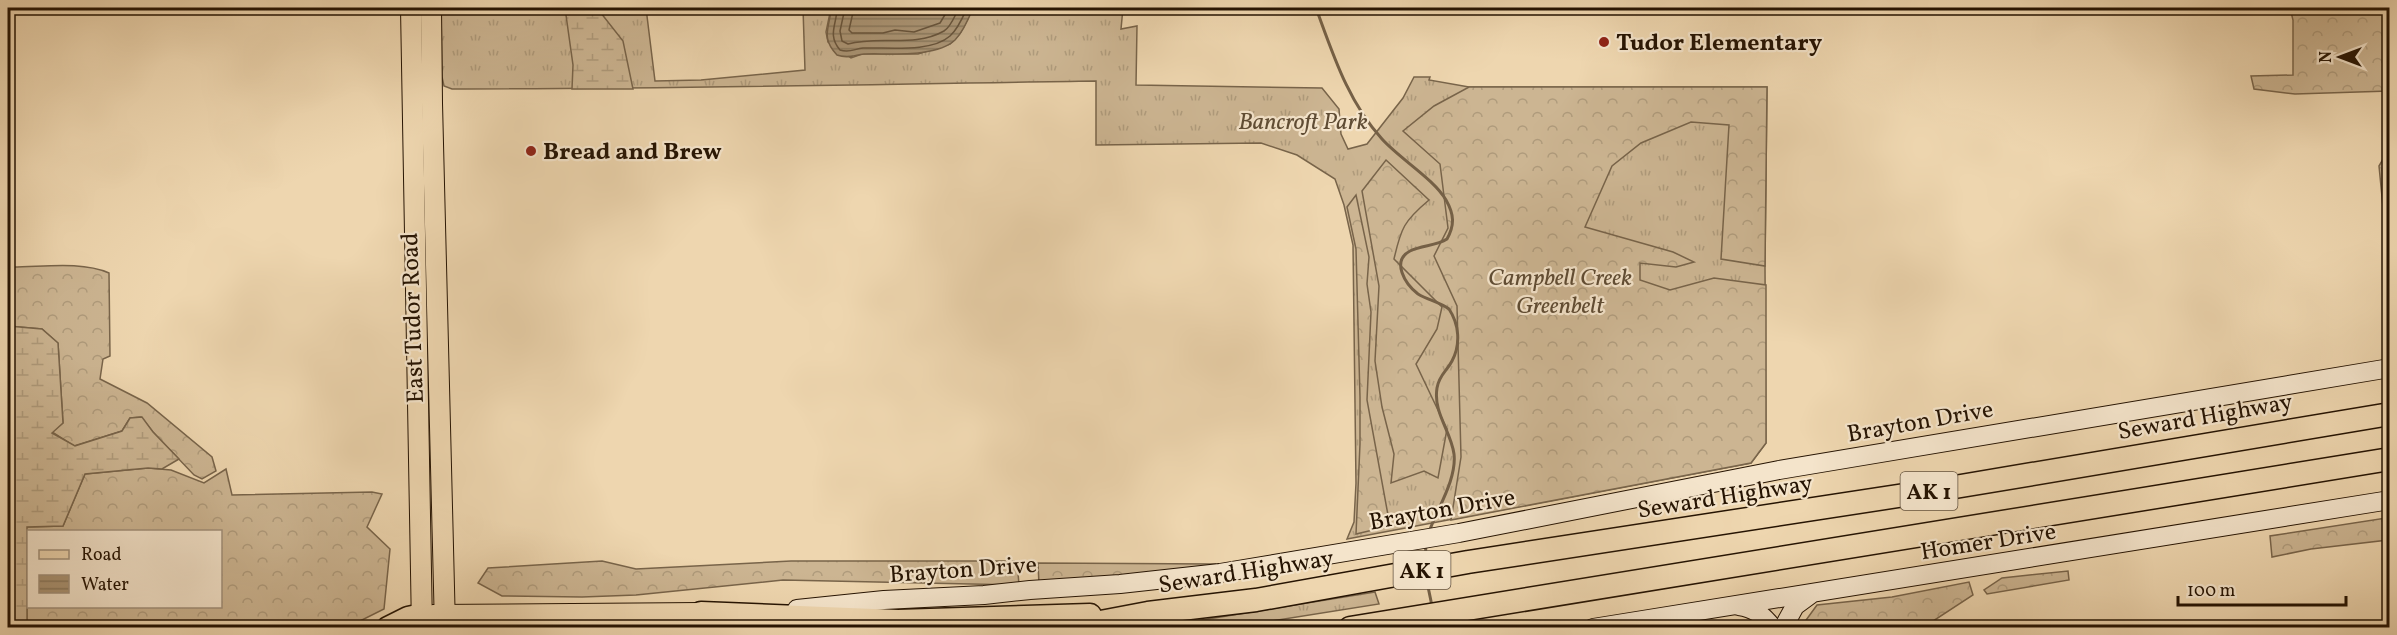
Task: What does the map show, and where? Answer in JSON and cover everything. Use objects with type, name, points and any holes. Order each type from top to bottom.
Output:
[{"type":"highway","name":"Seward Highway","points":[[1070,627],[1148,613],[1256,600],[1375,577],[1937,490],[2390,414]]},
{"type":"highway","name":"AK 1","points":[[1350,627],[2390,459]]},
{"type":"highway","points":[[2303,474],[2390,469]]},
{"type":"highway","points":[[701,613],[802,619],[898,621],[1148,613]]},
{"type":"highway","points":[[388,627],[408,618],[422,621]]},
{"type":"main road","name":"East Tudor Road","points":[[411,8],[422,621]]},
{"type":"main road","name":"East Tudor Road","points":[[431,8],[445,621]]},
{"type":"main road","name":"Brayton Drive","points":[[422,621],[789,610],[884,600],[1120,584],[1220,573],[1459,532],[1779,470],[2390,368]]},
{"type":"main road","name":"Homer Drive","points":[[1593,627],[2390,501]]},
{"type":"main road","points":[[1783,627],[1795,606],[1812,593]]},
{"type":"main road","points":[[1734,606],[1749,608],[1760,613],[1773,627]]},
{"type":"green space","name":"Campbell Creek Greenbelt","points":[[441,8],[646,8],[655,81],[701,80],[805,70],[803,8],[831,8],[826,32],[828,42],[851,58],[862,54],[918,54],[950,44],[961,32],[973,8],[1123,8],[1121,29],[1137,26],[1136,85],[1322,88],[1339,109],[1341,134],[1348,149],[1367,144],[1403,98],[1414,77],[1430,77],[1429,80],[1469,87],[1767,87],[1766,443],[1751,463],[1347,539],[1354,522],[1356,483],[1353,245],[1344,205],[1335,179],[1297,155],[1261,143],[1096,145],[1096,81],[452,89],[444,86],[442,77]]},
{"type":"green space","points":[[565,8],[597,8],[623,41],[633,89],[572,89],[573,65]]},
{"type":"green space","points":[[2290,8],[2389,8],[2389,91],[2295,94],[2254,89],[2251,76],[2293,75],[2293,20]]},
{"type":"green space","name":"Campbell Creek Greenbelt","points":[[1469,87],[1767,87],[1765,266],[1721,259],[1729,125],[1691,122],[1641,143],[1612,166],[1585,227],[1673,252],[1694,262],[1676,267],[1640,263],[1640,280],[1670,290],[1714,278],[1766,285],[1766,443],[1751,463],[1451,520],[1461,457],[1457,306],[1434,256],[1448,228],[1440,164],[1403,131],[1434,106]]},
{"type":"green space","points":[[2389,149],[2389,241],[2386,238],[2379,166]]},
{"type":"green space","points":[[1386,160],[1429,200],[1405,226],[1394,259],[1442,307],[1437,329],[1416,364],[1447,429],[1438,478],[1424,471],[1391,483],[1394,454],[1382,407],[1375,361],[1379,286],[1362,191]]},
{"type":"green space","points":[[8,184],[13,184],[13,267],[74,266],[109,273],[110,356],[103,359],[100,379],[147,403],[212,457],[216,471],[202,479],[194,475],[141,417],[130,418],[122,431],[74,446],[52,432],[63,423],[58,343],[42,329],[8,326]]},
{"type":"green space","points":[[1356,195],[1369,257],[1367,284],[1371,312],[1367,400],[1390,526],[1356,534],[1360,397],[1356,249],[1347,207]]},
{"type":"green space","points":[[8,326],[42,329],[58,343],[63,423],[52,433],[75,446],[122,431],[130,418],[142,417],[179,459],[162,469],[148,468],[85,474],[63,526],[27,527],[27,627],[8,627]]},
{"type":"green space","points":[[148,468],[171,470],[204,483],[226,469],[232,495],[372,492],[382,494],[367,527],[390,549],[384,609],[348,627],[27,627],[26,527],[63,526],[85,474]]},
{"type":"green space","points":[[2386,518],[2389,522],[2388,540],[2311,549],[2272,557],[2270,536]]},
{"type":"green space","points":[[602,561],[636,569],[791,561],[1017,561],[1019,585],[783,580],[636,595],[582,597],[502,596],[478,583],[488,568]]},
{"type":"green space","points":[[1038,563],[1216,564],[1167,575],[1039,585]]},
{"type":"green space","points":[[2068,571],[2069,580],[1987,594],[1984,590],[2002,578]]},
{"type":"green space","points":[[1969,582],[1973,595],[1924,627],[1801,627],[1817,605],[1892,597]]},
{"type":"green space","points":[[1375,592],[1379,604],[1234,627],[1152,628]]},
{"type":"green space","points":[[458,623],[953,625],[954,628],[458,628]]},
{"type":"water","points":[[831,8],[973,8],[961,33],[947,46],[924,52],[864,54],[848,57],[837,55],[829,43],[827,32]]},
{"type":"waterway","points":[[1316,8],[1343,77],[1370,125],[1382,139],[1441,192],[1452,215],[1451,229],[1447,239],[1410,251],[1401,261],[1405,279],[1418,294],[1449,309],[1458,334],[1455,354],[1439,380],[1436,397],[1452,446],[1454,464],[1450,484],[1429,532]]},
{"type":"waterway","points":[[1425,562],[1426,544]]},
{"type":"waterway","points":[[1426,577],[1432,606]]},
{"type":"place","name":"Tudor Elementary","points":[[1604,42]]},
{"type":"place","name":"Bread and Brew","points":[[531,151]]},
{"type":"park label","name":"Bancroft Park","points":[[1303,121]]}]
